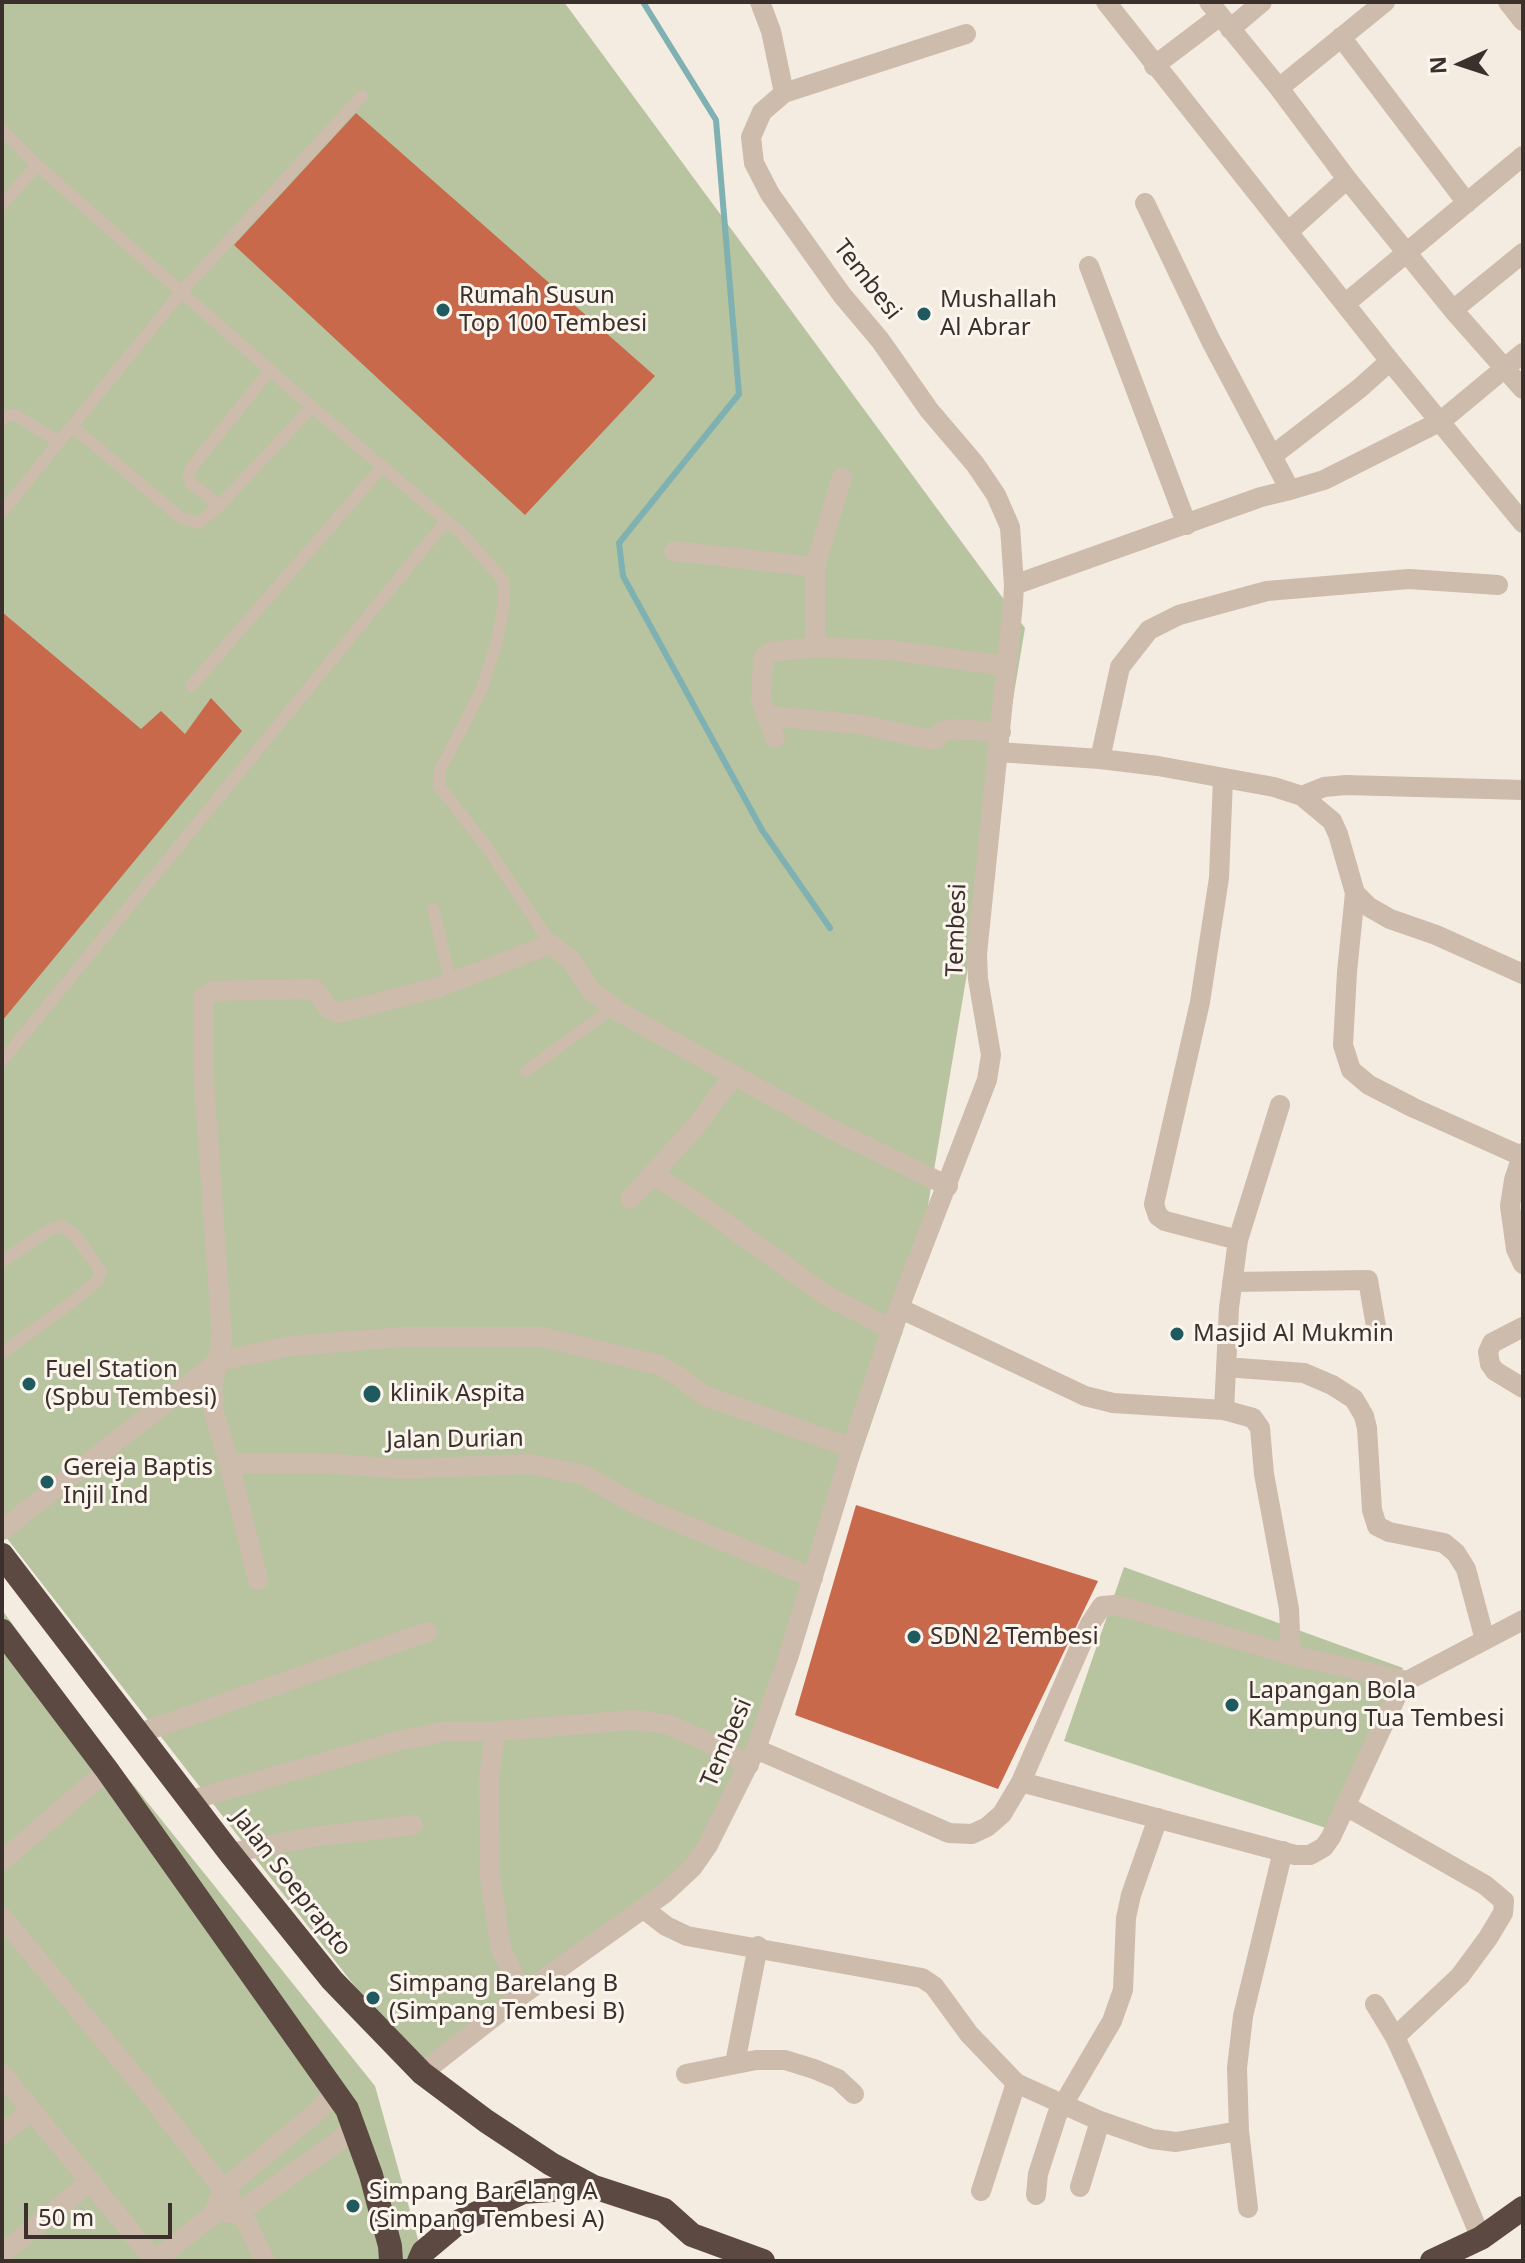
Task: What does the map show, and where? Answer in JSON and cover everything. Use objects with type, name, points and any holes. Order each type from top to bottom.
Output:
[{"type":"highway","name":"Jalan Soeprapto","points":[[2,1555],[230,1853],[332,1980],[422,2073],[486,2121],[551,2164],[594,2187]]},
{"type":"highway","points":[[2,1631],[107,1770],[335,2090],[354,2125],[371,2175],[390,2246],[391,2261]]},
{"type":"highway","points":[[419,2261],[423,2252],[460,2221],[523,2192],[594,2187],[664,2210],[692,2235],[709,2261]]},
{"type":"highway","points":[[1432,2261],[1481,2238],[1523,2208]]},
{"type":"highway","points":[[692,2235],[763,2261]]},
{"type":"street","points":[[1106,2],[1346,303],[1385,366],[1441,421],[1523,523]]},
{"type":"street","points":[[1154,66],[1220,16],[1262,2]]},
{"type":"street","points":[[1279,88],[1385,2]]},
{"type":"street","points":[[1508,2],[1523,21]]},
{"type":"street","points":[[764,3],[784,93],[966,34]]},
{"type":"street","points":[[1220,16],[1453,310],[1523,389]]},
{"type":"street","points":[[1341,37],[1467,203]]},
{"type":"street","name":"Tembesi","points":[[422,2073],[523,1994],[644,1909],[692,1868],[708,1845],[753,1757],[788,1658],[852,1448],[899,1308],[987,1080],[991,1055],[978,979],[977,954],[1014,585],[1010,527],[996,495],[975,464],[929,410],[880,340],[842,295],[758,175],[751,150],[754,127],[762,112],[784,93]]},
{"type":"street","points":[[1346,303],[1523,156]]},
{"type":"street","points":[[1289,231],[1347,179]]},
{"type":"street","points":[[1145,203],[1215,350],[1290,490]]},
{"type":"street","points":[[1453,310],[1523,253]]},
{"type":"street","points":[[1089,266],[1187,525]]},
{"type":"street","points":[[1014,585],[1261,497],[1324,480],[1441,421],[1523,353]]},
{"type":"street","points":[[1272,456],[1385,366]]},
{"type":"street","points":[[815,647],[815,567],[842,477]]},
{"type":"street","points":[[674,551],[815,567]]},
{"type":"street","points":[[1100,759],[1120,667],[1149,630],[1179,615],[1267,591],[1409,579],[1498,585]]},
{"type":"street","points":[[775,738],[761,700],[761,676],[765,656],[777,650],[815,647],[890,650],[1006,666]]},
{"type":"street","points":[[767,716],[858,724],[928,739],[936,739],[942,731],[952,729],[1000,742],[1274,787],[1302,796],[1332,821],[1355,893],[1343,1045],[1351,1070],[1369,1085],[1414,1108],[1522,1154],[1510,1206],[1516,1249],[1523,1264]]},
{"type":"street","points":[[1223,779],[1219,878],[1200,1002],[1154,1204],[1158,1216],[1165,1221],[1238,1240]]},
{"type":"street","points":[[1302,796],[1324,787],[1346,785],[1523,790]]},
{"type":"street","points":[[1355,893],[1369,907],[1390,919],[1436,935],[1523,974]]},
{"type":"street","points":[[258,1580],[214,1412],[212,1388],[222,1338],[204,1082],[201,1012],[204,995],[238,989],[314,989],[329,1009],[339,1013],[391,1002],[451,983],[551,944],[572,961],[591,991],[614,1007],[835,1131],[948,1186]]},
{"type":"street","points":[[630,1199],[696,1126],[734,1075]]},
{"type":"street","points":[[1224,1410],[1229,1308],[1238,1240],[1280,1105]]},
{"type":"street","points":[[653,1175],[689,1197],[827,1296],[893,1330]]},
{"type":"street","points":[[1232,1282],[1368,1280],[1377,1332]]},
{"type":"street","points":[[899,1308],[1085,1396],[1113,1403],[1224,1410],[1253,1418],[1260,1428],[1264,1474],[1289,1609],[1291,1655]]},
{"type":"street","points":[[1523,1327],[1492,1343],[1488,1352],[1495,1371],[1523,1388]]},
{"type":"street","points":[[2,1530],[219,1361],[290,1346],[405,1337],[542,1337],[659,1365],[703,1395],[852,1448]]},
{"type":"street","points":[[1226,1367],[1304,1373],[1354,1399],[1367,1428],[1372,1510],[1377,1526],[1389,1532],[1444,1543],[1456,1553],[1466,1569],[1485,1640]]},
{"type":"street","name":"Jalan Durian","points":[[229,1463],[337,1464],[404,1469],[529,1464],[584,1475],[637,1505],[813,1578]]},
{"type":"street","points":[[191,1800],[398,1741],[446,1731],[496,1731],[634,1720],[666,1724],[949,1833],[972,1834],[987,1827],[1002,1814],[1021,1782],[1090,1624],[1102,1606],[1115,1605],[1291,1655],[1407,1681]]},
{"type":"street","points":[[1021,1782],[1303,1856],[1317,1852],[1331,1837],[1398,1693],[1407,1681],[1523,1620]]},
{"type":"street","points":[[140,1733],[427,1632]]},
{"type":"street","points":[[496,1731],[489,1776],[490,1877],[501,1949],[523,1994]]},
{"type":"street","points":[[2,1861],[107,1770]]},
{"type":"street","points":[[1346,1806],[1485,1885],[1504,1901],[1503,1913],[1460,1976],[1395,2037]]},
{"type":"street","points":[[1036,2195],[1048,2137],[1063,2104],[1112,2021],[1123,1990],[1126,1918],[1158,1818]]},
{"type":"street","points":[[230,1853],[312,1837],[413,1825]]},
{"type":"street","points":[[1248,2208],[1239,2131],[1237,2068],[1243,2016],[1283,1851]]},
{"type":"street","points":[[644,1909],[666,1926],[687,1936],[758,1946],[922,1978],[934,1986],[969,2034],[1016,2083],[1100,2121],[1152,2139],[1176,2142],[1239,2131]]},
{"type":"street","points":[[2,1917],[149,2094],[223,2190],[239,2212],[265,2261]]},
{"type":"street","points":[[735,2063],[758,1946]]},
{"type":"street","points":[[1375,2004],[1395,2037],[1481,2238]]},
{"type":"street","points":[[686,2074],[756,2060],[785,2060],[838,2079],[854,2094]]},
{"type":"street","points":[[2,2074],[154,2261],[213,2215],[223,2190],[319,2110],[335,2090]]},
{"type":"street","points":[[981,2191],[1016,2083]]},
{"type":"street","points":[[2,2134],[31,2111]]},
{"type":"street","points":[[1080,2187],[1100,2121]]},
{"type":"street","points":[[213,2215],[239,2212],[340,2140],[354,2125]]},
{"type":"street","points":[[2,2254],[91,2181]]},
{"type":"lane","points":[[2,512],[182,291],[362,96]]},
{"type":"lane","points":[[2,130],[37,165],[481,552],[503,581],[504,602],[498,638],[481,691],[440,770],[439,786],[486,846],[551,944]]},
{"type":"lane","points":[[2,205],[37,165]]},
{"type":"lane","points":[[218,507],[191,484],[191,468],[271,369]]},
{"type":"lane","points":[[72,426],[181,518],[198,523],[218,507],[312,407]]},
{"type":"lane","points":[[2,419],[8,415],[17,416],[59,442]]},
{"type":"lane","points":[[191,686],[383,466]]},
{"type":"lane","points":[[2,1061],[446,521]]},
{"type":"lane","points":[[433,909],[451,983]]},
{"type":"lane","points":[[526,1071],[614,1007]]},
{"type":"lane","points":[[2,1261],[51,1229],[62,1226],[75,1235],[101,1272],[98,1280],[76,1299],[2,1353]]},
{"type":"green space","points":[[2,2],[564,2],[1025,628],[911,1307],[763,1741],[691,1866],[419,2069],[2,1532]]},
{"type":"green space","name":"Lapangan Bola Kampung Tua Tembesi","points":[[1124,1567],[1403,1668],[1332,1830],[1064,1741]]},
{"type":"green space","points":[[2,1610],[115,1762],[375,2086],[424,2261],[2,2261]]},
{"type":"building","name":"Rumah Susun Top 100 Tembesi","points":[[356,113],[655,376],[525,515],[234,245]]},
{"type":"building","points":[[2,612],[141,729],[161,711],[185,734],[211,698],[242,731],[2,1021]]},
{"type":"building","points":[[856,1505],[1098,1581],[998,1789],[795,1715]]},
{"type":"waterway","points":[[643,2],[716,120],[739,394],[619,543],[623,576],[762,830],[830,928]]},
{"type":"place","name":"Rumah Susun Top 100 Tembesi","points":[[443,310]]},
{"type":"place","name":"Mushallah Al Abrar","points":[[924,314]]},
{"type":"place","name":"Masjid Al Mukmin","points":[[1177,1334]]},
{"type":"place","name":"Fuel Station (Spbu Tembesi)","points":[[29,1384]]},
{"type":"place","name":"klinik Aspita","points":[[372,1394]]},
{"type":"place","name":"Gereja Baptis Injil Ind","points":[[47,1482]]},
{"type":"place","name":"SDN 2 Tembesi","points":[[914,1637]]},
{"type":"place","name":"Lapangan Bola Kampung Tua Tembesi","points":[[1232,1705]]},
{"type":"place","name":"Simpang Barelang B (Simpang Tembesi B)","points":[[373,1998]]},
{"type":"place","name":"Simpang Barelang A (Simpang Tembesi A)","points":[[353,2206]]}]
